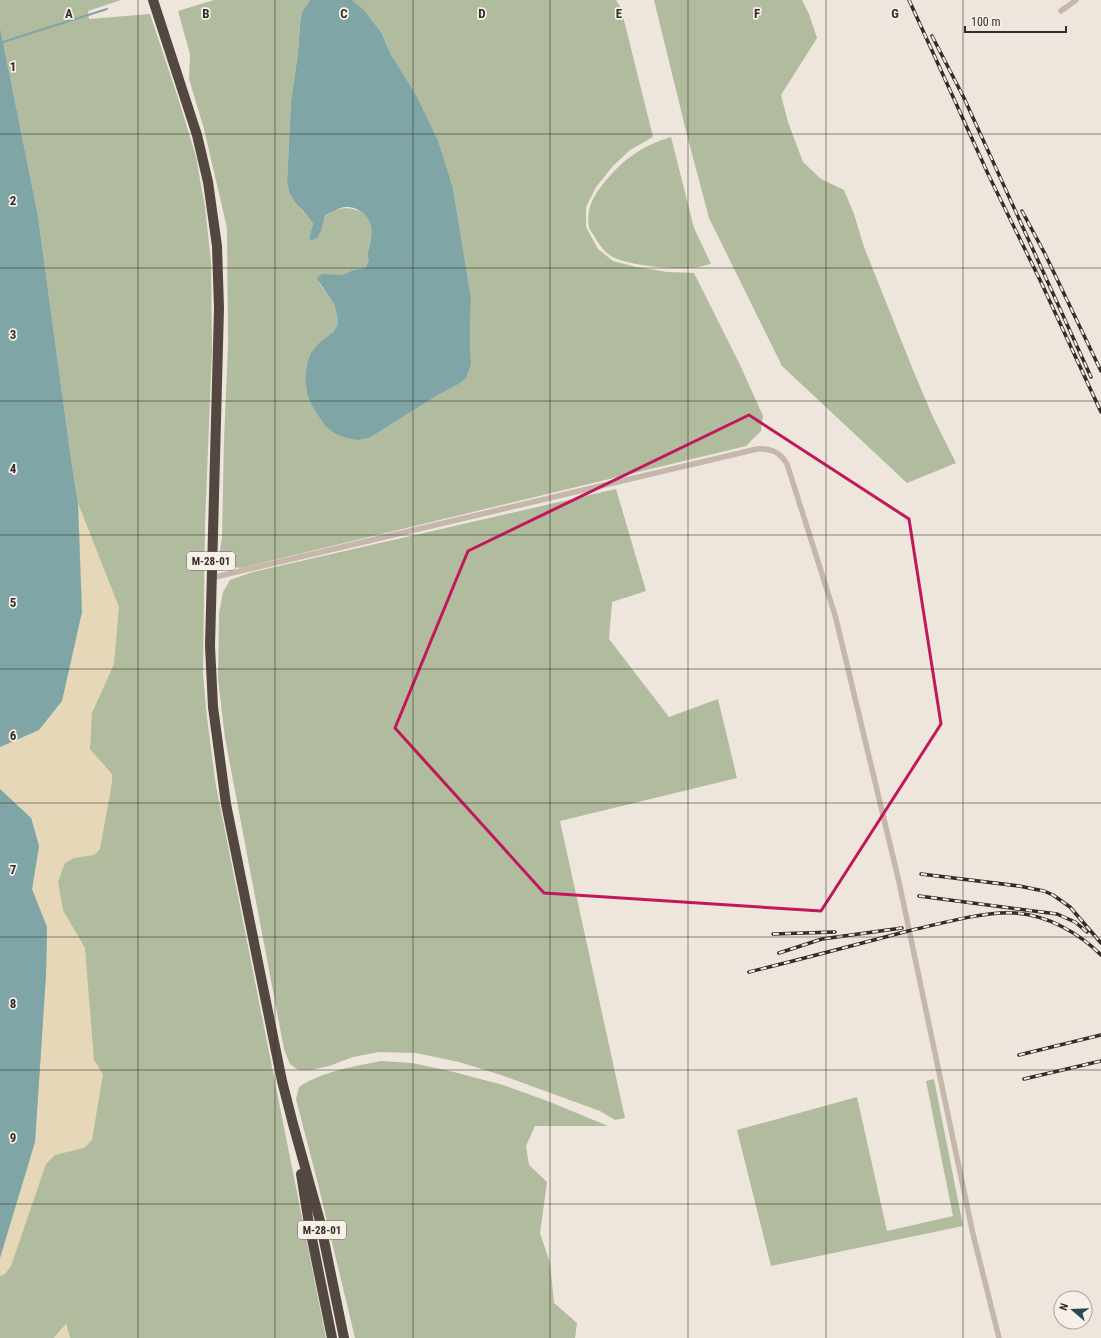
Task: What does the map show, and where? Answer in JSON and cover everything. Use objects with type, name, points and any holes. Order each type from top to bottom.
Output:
[{"type":"highway","name":"М-28-01","points":[[153,0],[197,135],[208,182],[217,246],[219,308],[210,646],[213,707],[226,804],[282,1081],[320,1221],[344,1338]]},
{"type":"highway","name":"М-28-01","points":[[293,1124],[309,1224],[332,1338]]},
{"type":"street","points":[[1061,11],[1076,0]]},
{"type":"street","points":[[211,578],[757,449],[771,450],[783,456],[787,464],[833,608],[849,672],[899,882],[908,931],[973,1234],[999,1338]]},
{"type":"highlighted area","points":[[749,415],[909,519],[941,724],[821,911],[544,893],[395,728],[468,551]]},
{"type":"green space","points":[[0,0],[121,0],[88,11],[89,19],[150,14],[196,157],[205,207],[211,262],[212,349],[205,524],[203,674],[207,718],[216,786],[326,1338],[70,1338],[66,1324],[54,1338],[0,1338],[0,1258],[35,1142],[47,927],[32,889],[31,818],[0,789],[0,747],[2,747],[82,612],[78,503],[38,216],[0,27]]},
{"type":"green space","points":[[214,0],[310,0],[302,12],[291,101],[287,182],[289,192],[303,212],[311,219],[313,224],[309,238],[310,240],[319,235],[326,216],[335,210],[346,208],[358,210],[367,216],[372,227],[368,261],[365,268],[353,270],[342,275],[329,275],[319,283],[334,304],[338,320],[337,326],[333,332],[320,342],[307,364],[305,379],[307,394],[312,406],[319,415],[371,437],[438,395],[457,385],[471,364],[471,298],[453,188],[439,143],[391,55],[381,32],[364,10],[352,0],[616,0],[621,8],[653,137],[630,150],[613,166],[596,187],[586,207],[586,227],[598,249],[613,261],[636,267],[668,272],[694,273],[740,365],[763,416],[761,431],[746,446],[241,568],[225,566],[221,560],[220,553],[222,538],[228,345],[227,228],[204,129],[189,79],[190,54],[178,11]]},
{"type":"green space","points":[[654,0],[802,0],[809,14],[817,38],[781,95],[788,122],[803,162],[821,179],[844,190],[854,214],[864,247],[913,370],[933,417],[956,463],[907,483],[782,366],[709,218]]},
{"type":"green space","points":[[671,137],[694,228],[711,264],[693,268],[662,267],[632,263],[612,257],[602,247],[589,228],[588,219],[590,206],[593,199],[605,182],[629,157],[653,143]]},
{"type":"green space","points":[[616,489],[646,591],[612,602],[609,639],[669,717],[718,699],[737,778],[560,821],[625,1118],[615,1120],[600,1111],[501,1075],[459,1062],[416,1053],[379,1052],[353,1057],[329,1066],[311,1070],[298,1070],[290,1064],[284,1049],[225,738],[218,679],[219,614],[223,592],[230,580],[253,572]]},
{"type":"green space","points":[[381,1061],[412,1063],[503,1085],[550,1102],[608,1126],[535,1126],[526,1146],[529,1165],[547,1182],[540,1233],[550,1263],[554,1303],[577,1323],[575,1338],[355,1338],[296,1099],[299,1087],[317,1077],[338,1070]]},
{"type":"green space","points":[[934,1079],[963,1226],[771,1266],[737,1130],[857,1097],[887,1231],[953,1216],[926,1081]]},
{"type":"sand","points":[[78,503],[119,607],[114,664],[92,713],[90,749],[112,774],[112,783],[100,849],[94,855],[74,858],[65,863],[58,882],[63,910],[85,948],[94,1060],[103,1074],[92,1140],[84,1148],[55,1155],[46,1164],[11,1266],[5,1274],[0,1276],[0,1258],[35,1142],[46,974],[47,927],[32,889],[39,846],[31,818],[0,789],[0,747],[39,730],[82,612]]},
{"type":"sand","points":[[66,1324],[70,1338],[54,1338]]},
{"type":"water","points":[[310,0],[352,0],[364,10],[381,32],[391,55],[416,95],[439,143],[453,188],[471,298],[471,364],[466,378],[371,437],[358,440],[336,434],[326,427],[312,406],[307,394],[305,379],[307,364],[311,353],[320,342],[333,332],[337,326],[338,320],[334,304],[317,279],[323,274],[342,275],[353,270],[365,268],[368,261],[368,251],[372,232],[368,218],[362,212],[354,208],[345,207],[335,210],[325,216],[319,235],[310,240],[309,238],[313,224],[289,192],[287,182],[291,101],[302,12]]},
{"type":"water","points":[[0,27],[38,216],[78,503],[82,612],[62,701],[39,730],[0,747]]},
{"type":"water","points":[[0,789],[31,818],[39,846],[32,889],[47,927],[46,974],[35,1142],[0,1258]]},
{"type":"waterway","points":[[3,42],[107,9]]},
{"type":"railway","points":[[909,0],[989,176],[1040,280],[1101,412]]},
{"type":"railway","points":[[932,36],[964,98],[1091,377]]},
{"type":"railway","points":[[1022,211],[1045,254],[1101,371]]},
{"type":"railway","points":[[921,874],[1019,886],[1044,891],[1053,895],[1070,907],[1101,943]]},
{"type":"railway","points":[[919,896],[1057,914],[1075,922],[1087,932]]},
{"type":"railway","points":[[749,972],[908,931],[976,916],[1003,913],[1027,914],[1062,926],[1083,939],[1101,955]]},
{"type":"railway","points":[[779,953],[822,939],[902,928]]},
{"type":"railway","points":[[773,934],[835,932]]},
{"type":"railway","points":[[1019,1055],[1101,1035]]},
{"type":"railway","points":[[1024,1079],[1101,1061]]}]
